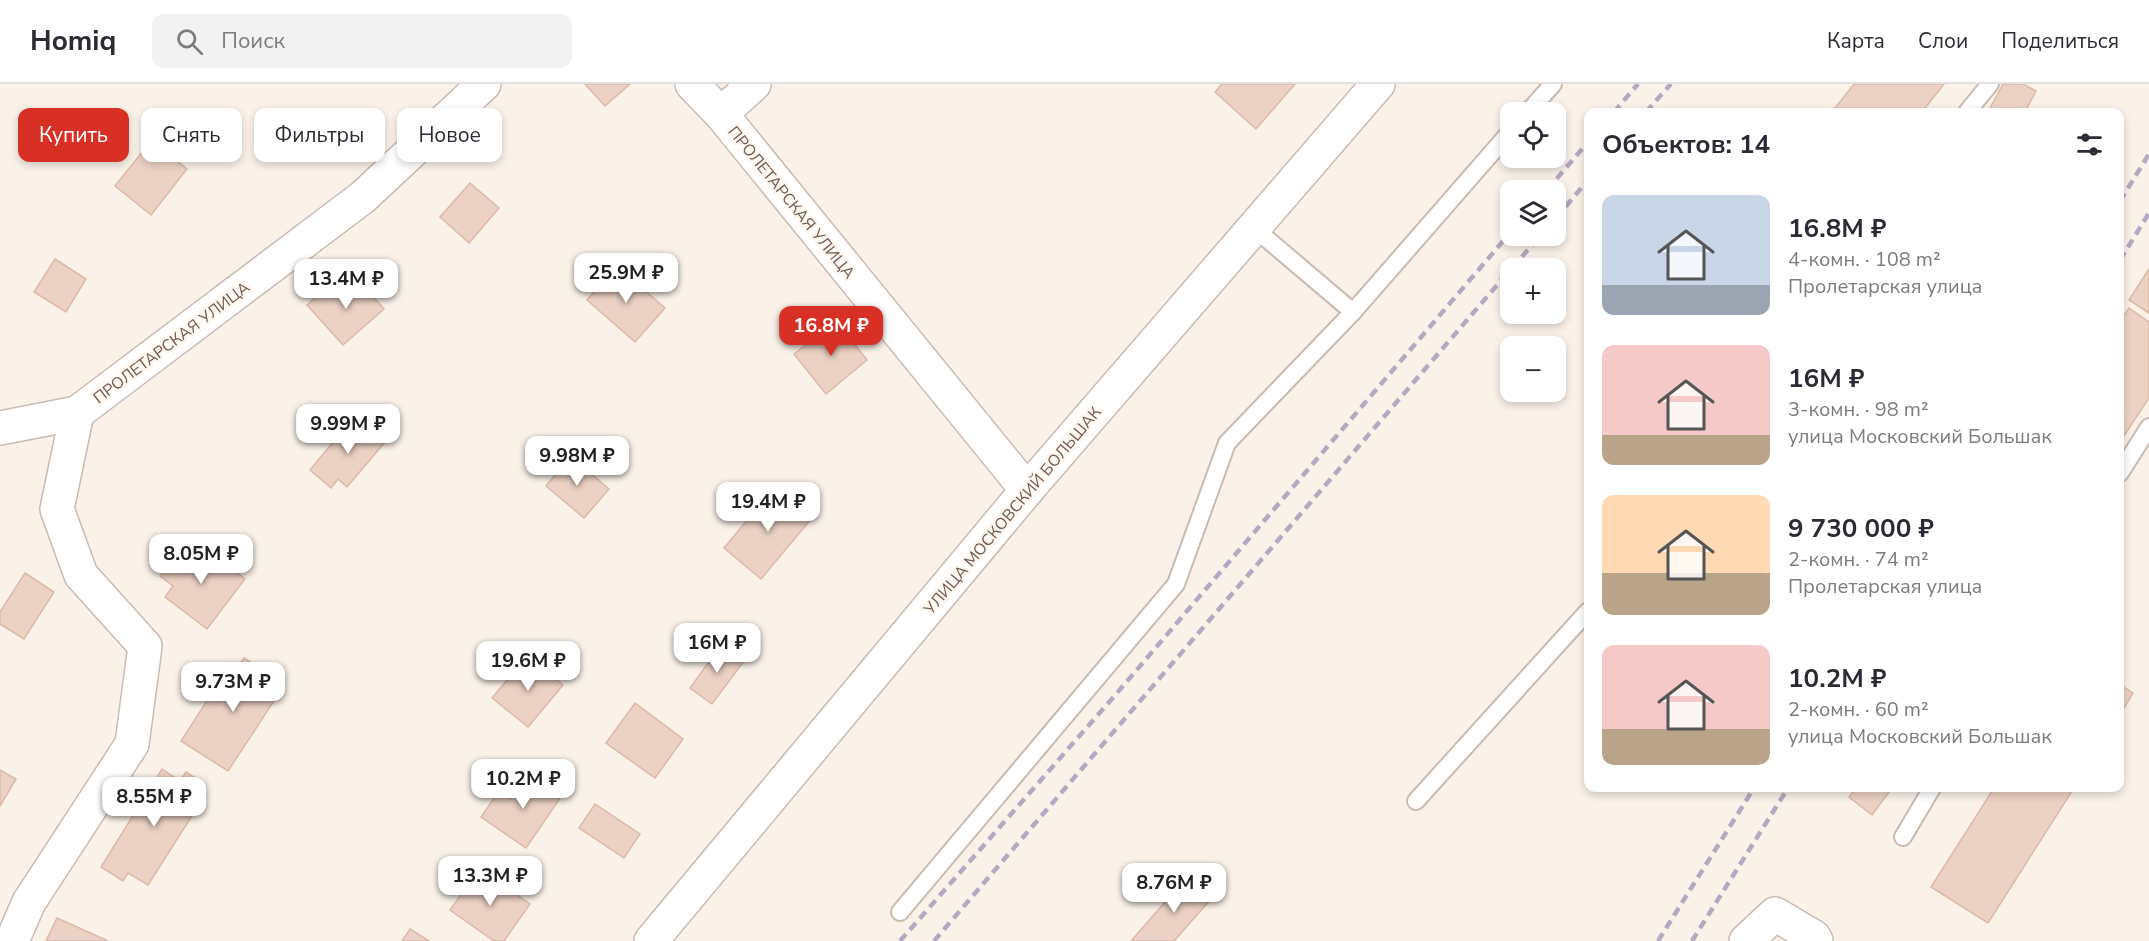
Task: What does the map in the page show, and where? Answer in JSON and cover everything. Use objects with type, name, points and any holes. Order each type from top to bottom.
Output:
[{"type":"street","name":"ПРОЛЕТАРСКАЯ УЛИЦА","points":[[0,428],[77,413],[363,197],[484,84]]},
{"type":"street","name":"ПРОЛЕТАРСКАЯ УЛИЦА","points":[[692,84],[721,114],[1027,490]]},
{"type":"street","points":[[721,114],[754,84]]},
{"type":"street","name":"УЛИЦА МОСКОВСКИЙ БОЛЬШАК","points":[[651,941],[1027,490],[1378,84]]},
{"type":"street","name":"ПРОЛЕТАРСКАЯ УЛИЦА","points":[[12,941],[29,902],[132,744],[145,646],[81,575],[57,509],[77,413]]},
{"type":"street","points":[[1746,941],[1775,914],[1814,937],[1816,941]]},
{"type":"lane","points":[[1537,102],[1553,84]]},
{"type":"lane","points":[[1970,108],[1990,84]]},
{"type":"lane","points":[[900,912],[1176,584],[1227,443],[1353,312],[1500,143]]},
{"type":"lane","points":[[1254,228],[1353,312]]},
{"type":"lane","points":[[2124,467],[2149,427]]},
{"type":"lane","points":[[1416,801],[1584,615]]},
{"type":"lane","points":[[1903,837],[1930,792]]},
{"type":"building","points":[[585,84],[630,84],[605,106]]},
{"type":"building","points":[[1222,84],[1295,84],[1256,129],[1215,92]]},
{"type":"building","points":[[1854,84],[1944,84],[1925,108],[1835,108]]},
{"type":"building","points":[[2003,84],[2023,84],[2036,91],[2027,108],[1990,108]]},
{"type":"building","points":[[141,154],[141,162],[178,162],[187,169],[151,215],[115,186]]},
{"type":"building","points":[[470,183],[499,208],[469,243],[440,217]]},
{"type":"building","points":[[55,259],[86,279],[66,312],[34,292]]},
{"type":"building","points":[[617,266],[665,308],[635,342],[587,300]]},
{"type":"building","points":[[2149,269],[2149,313],[2129,300]]},
{"type":"building","points":[[355,276],[384,309],[343,345],[307,305],[324,290],[331,297]]},
{"type":"building","points":[[2129,308],[2149,322],[2149,398],[2124,436],[2124,316]]},
{"type":"building","points":[[836,321],[867,360],[826,394],[794,354]]},
{"type":"building","points":[[354,417],[385,442],[347,487],[338,479],[331,488],[310,470]]},
{"type":"building","points":[[571,456],[609,489],[584,518],[546,486]]},
{"type":"building","points":[[774,488],[811,519],[761,579],[724,548]]},
{"type":"building","points":[[203,547],[245,579],[207,629],[165,597],[173,586],[160,576],[181,550],[194,559]]},
{"type":"building","points":[[25,573],[54,592],[24,639],[0,624],[0,612]]},
{"type":"building","points":[[721,645],[744,661],[712,704],[690,688]]},
{"type":"building","points":[[528,656],[563,685],[528,727],[492,698]]},
{"type":"building","points":[[244,658],[285,684],[228,771],[181,741],[232,662],[238,666]]},
{"type":"building","points":[[2124,687],[2133,693],[2124,708]]},
{"type":"building","points":[[635,703],[683,739],[655,778],[606,743]]},
{"type":"building","points":[[162,769],[180,781],[186,772],[200,781],[194,791],[204,797],[148,885],[128,873],[123,881],[101,867]]},
{"type":"building","points":[[0,770],[16,779],[0,806]]},
{"type":"building","points":[[530,772],[563,794],[526,848],[481,817],[499,791],[511,799]]},
{"type":"building","points":[[1853,792],[1889,792],[1872,815],[1849,797]]},
{"type":"building","points":[[1991,792],[2071,792],[1988,923],[1931,887]]},
{"type":"building","points":[[595,804],[640,834],[624,858],[579,828]]},
{"type":"building","points":[[479,869],[530,904],[504,941],[494,941],[450,910]]},
{"type":"building","points":[[1186,878],[1211,899],[1174,941],[1131,941]]},
{"type":"building","points":[[57,918],[108,941],[46,941]]},
{"type":"building","points":[[410,929],[429,941],[402,941]]},
{"type":"railway","points":[[1617,108],[1638,84]]},
{"type":"railway","points":[[1650,108],[1671,84]]},
{"type":"railway","points":[[1556,180],[1584,147]]},
{"type":"railway","points":[[2124,195],[2149,154]]},
{"type":"railway","points":[[1566,206],[1584,185]]},
{"type":"railway","points":[[2124,254],[2149,213]]},
{"type":"railway","points":[[900,941],[1117,693],[1500,245]]},
{"type":"railway","points":[[1521,258],[1531,246]]},
{"type":"railway","points":[[934,941],[1500,282]]},
{"type":"railway","points":[[1658,941],[1751,792]]},
{"type":"railway","points":[[1692,941],[1785,792]]}]
